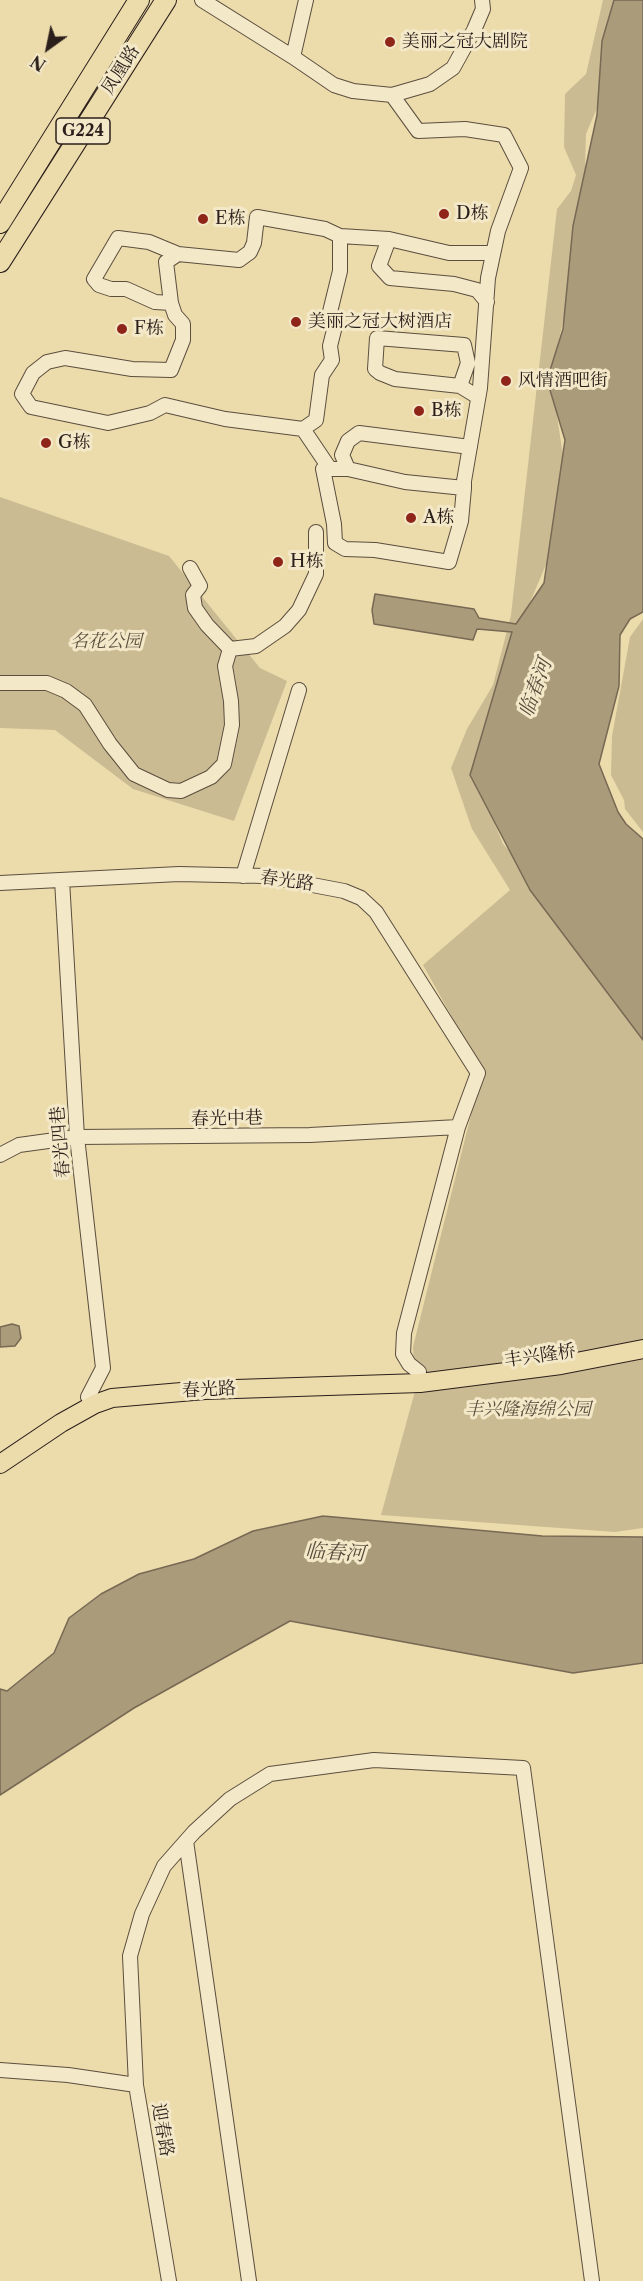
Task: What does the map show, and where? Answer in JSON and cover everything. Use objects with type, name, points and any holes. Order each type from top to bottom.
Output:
[{"type":"highway","name":"凤凰路","points":[[0,223],[139,0]]},
{"type":"highway","name":"凤凰路","points":[[0,262],[165,0]]},
{"type":"main road","name":"丰兴隆桥","points":[[618,1349],[643,1340]]},
{"type":"main road","name":"丰兴隆桥","points":[[431,1375],[618,1349],[643,1349]]},
{"type":"main road","name":"春光路","points":[[0,1453],[61,1412],[112,1387],[140,1383],[251,1377],[431,1375]]},
{"type":"main road","name":"春光路","points":[[0,1464],[61,1422],[95,1404],[112,1398],[431,1375]]},
{"type":"street","points":[[202,0],[334,85],[353,91],[392,95],[430,84],[453,68],[483,9],[482,0]]},
{"type":"street","points":[[293,57],[306,0]]},
{"type":"street","points":[[392,95],[418,131],[465,129],[504,135],[521,168],[506,207],[493,253],[478,396],[461,521],[449,562],[375,550],[345,549],[335,543],[334,524],[324,484],[323,469],[348,469],[405,482],[464,488]]},
{"type":"street","points":[[171,303],[155,302],[126,289],[111,289],[99,285],[94,279],[118,238],[149,242],[178,254],[239,260],[250,252],[254,243],[257,217],[274,218],[303,227],[325,229],[340,236],[389,239],[448,252],[493,253]]},
{"type":"street","points":[[178,254],[166,262],[171,303],[175,315],[183,324],[183,340],[171,370],[132,369],[65,358],[47,362],[33,373],[22,394],[31,406],[108,423],[150,413],[165,405],[225,419],[303,429],[316,420],[322,375],[332,360],[330,346],[334,330],[328,316],[340,271],[340,236]]},
{"type":"street","points":[[389,239],[379,266],[390,278],[454,284],[477,290],[487,302]]},
{"type":"street","points":[[460,386],[468,363],[464,345],[377,338],[375,369],[380,373],[403,380],[460,386],[478,396]]},
{"type":"street","points":[[303,429],[330,469]]},
{"type":"street","points":[[348,469],[342,455],[348,441],[360,433],[470,447]]},
{"type":"street","points":[[230,650],[256,646],[285,626],[300,610],[316,574],[316,532]]},
{"type":"street","points":[[190,568],[200,586],[193,595],[195,608],[230,650]]},
{"type":"street","points":[[0,683],[47,683],[66,691],[85,705],[110,744],[134,774],[159,787],[181,790],[211,777],[224,764],[232,725],[231,701],[225,666],[230,650]]},
{"type":"street","points":[[243,876],[299,690]]},
{"type":"street","name":"春光路","points":[[0,883],[180,874],[243,876],[317,884],[361,898],[376,912],[393,936],[478,1073],[458,1127]]},
{"type":"street","name":"春光四巷","points":[[62,880],[78,1137],[103,1368],[88,1397]]},
{"type":"street","points":[[431,1375],[408,1364],[403,1354],[404,1333],[458,1127]]},
{"type":"street","name":"春光中巷","points":[[0,1155],[19,1144],[78,1137],[298,1135],[458,1127]]},
{"type":"street","points":[[136,2085],[130,1956],[142,1914],[164,1866],[186,1841],[230,1799],[270,1774],[374,1760],[523,1768],[592,2281]]},
{"type":"street","points":[[186,1841],[249,2281]]},
{"type":"street","name":"迎春路","points":[[0,2070],[68,2075],[136,2085],[170,2281]]},
{"type":"green space","name":"丰兴隆海绵公园","points":[[603,0],[615,0],[603,94],[586,134],[584,202],[571,283],[551,377],[564,462],[553,548],[528,607],[474,773],[503,844],[643,996],[643,1528],[615,1532],[381,1515],[415,1391],[413,1347],[482,1071],[423,965],[510,890],[472,829],[451,768],[467,729],[493,685],[511,615],[557,209],[571,191],[576,175],[564,147],[565,94],[586,74]]},
{"type":"green space","name":"名花公园","points":[[0,497],[169,556],[260,668],[287,681],[234,821],[133,789],[55,730],[0,728]]},
{"type":"green space","points":[[643,619],[643,832],[625,809],[624,800],[611,775],[612,736],[630,637]]},
{"type":"water","name":"临春河","points":[[614,0],[643,0],[643,612],[630,619],[620,635],[619,686],[599,764],[618,812],[626,824],[643,839],[643,1040],[530,890],[470,775],[512,632],[477,629],[473,640],[374,624],[372,610],[375,594],[474,609],[479,618],[516,624],[544,583],[565,440],[547,380],[563,329],[573,226],[597,115],[602,41]]},
{"type":"water","points":[[12,1324],[19,1326],[21,1338],[15,1346],[0,1347],[0,1327]]},
{"type":"water","name":"临春河","points":[[323,1516],[542,1536],[643,1537],[643,1663],[573,1673],[290,1621],[134,1708],[0,1795],[0,1689],[7,1691],[54,1653],[69,1618],[101,1594],[139,1574],[194,1559],[253,1531]]},
{"type":"place","name":"美丽之冠大剧院","points":[[390,42]]},
{"type":"place","name":"D栋","points":[[444,214]]},
{"type":"place","name":"E栋","points":[[203,219]]},
{"type":"place","name":"美丽之冠大树酒店","points":[[296,322]]},
{"type":"place","name":"F栋","points":[[122,329]]},
{"type":"place","name":"风情酒吧街","points":[[506,381]]},
{"type":"place","name":"B栋","points":[[419,411]]},
{"type":"place","name":"G栋","points":[[46,443]]},
{"type":"place","name":"A栋","points":[[411,518]]},
{"type":"place","name":"H栋","points":[[278,562]]}]
